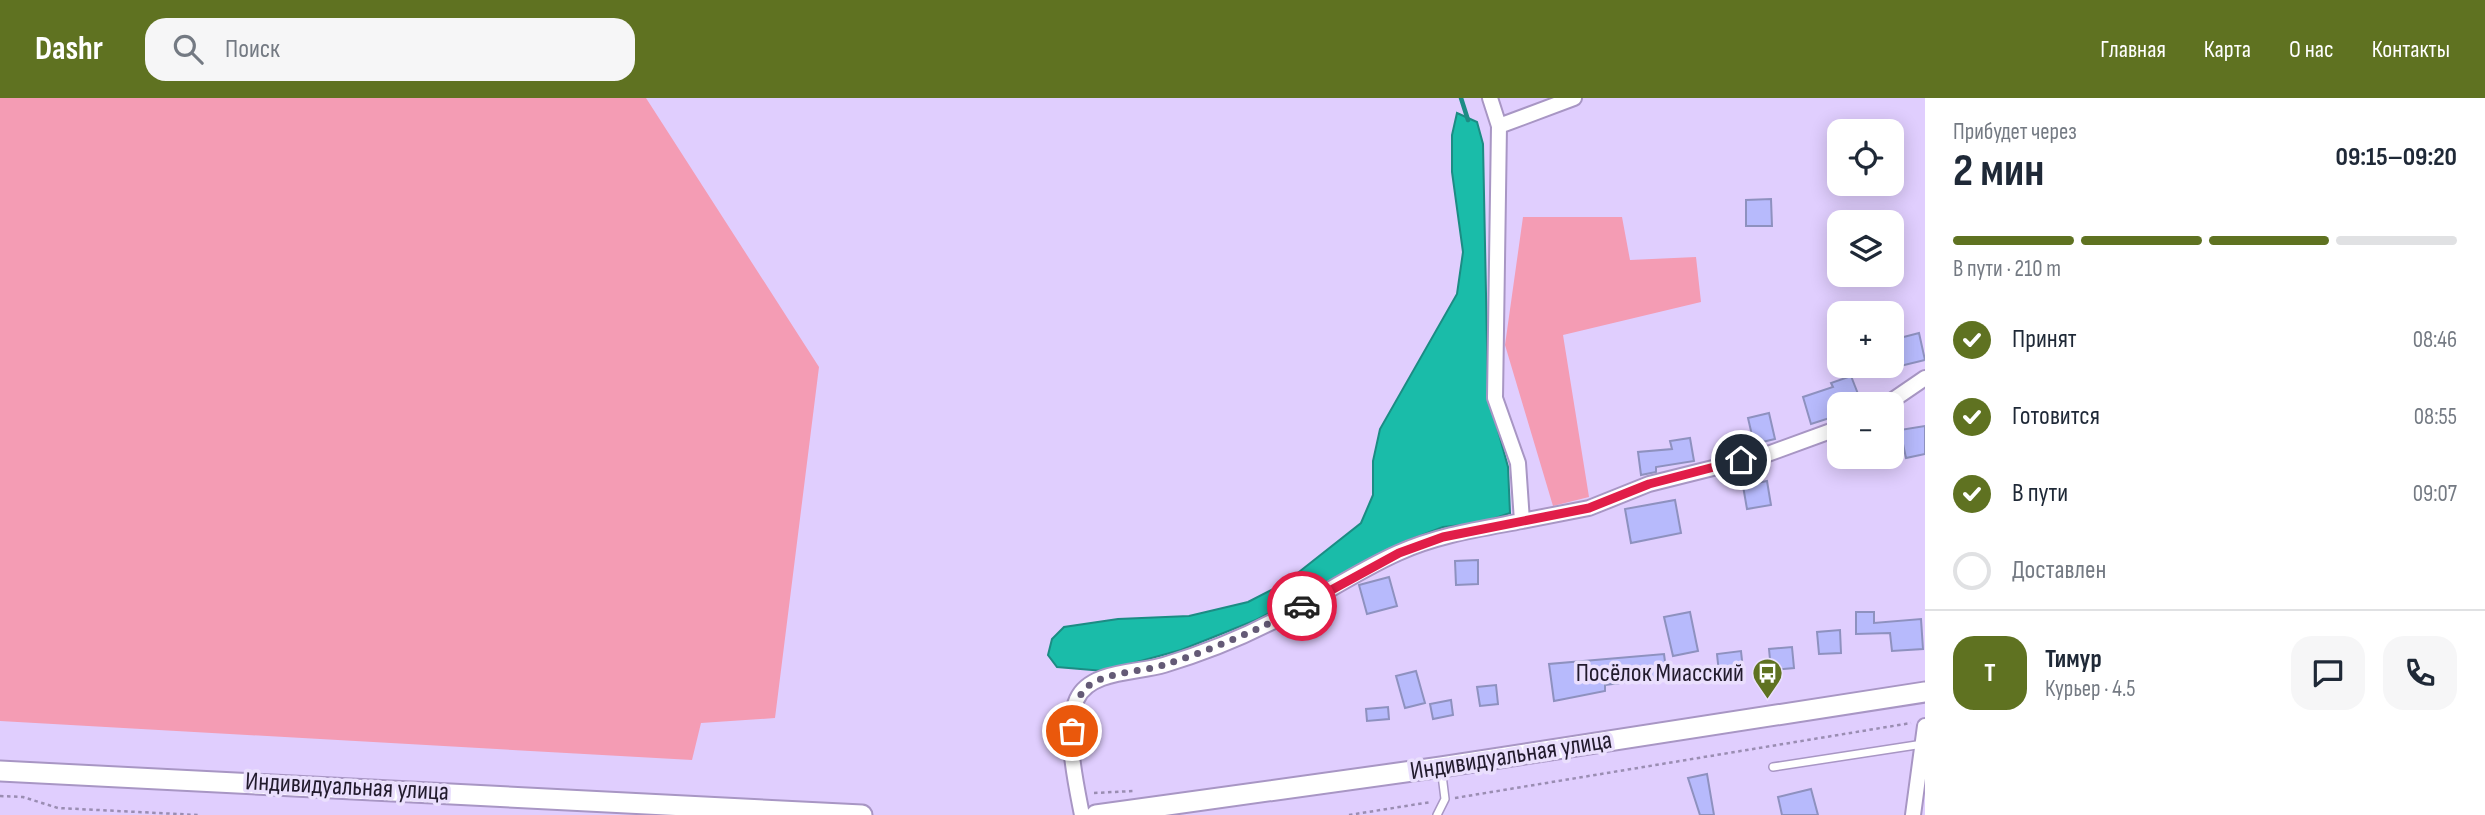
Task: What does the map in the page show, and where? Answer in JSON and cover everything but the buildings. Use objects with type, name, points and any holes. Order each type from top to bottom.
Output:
[{"type":"main road","name":"Индивидуальная улица","points":[[1096,815],[1185,810],[1441,766],[1925,692]]},
{"type":"main road","name":"Индивидуальная улица","points":[[0,771],[669,810],[862,815]]},
{"type":"street","points":[[1490,98],[1499,126],[1494,398],[1518,463],[1522,521]]},
{"type":"street","points":[[1499,126],[1574,98]]},
{"type":"street","points":[[1904,392],[1925,378]]},
{"type":"street","points":[[1082,815],[1075,781],[1072,731],[1077,699],[1091,684],[1123,673],[1162,666],[1234,638],[1283,616],[1399,553],[1443,537],[1589,508],[1649,484],[1765,454],[1827,432]]},
{"type":"street","points":[[1913,815],[1923,744],[1918,725]]},
{"type":"lane","points":[[1773,767],[1923,744]]},
{"type":"lane","points":[[1437,815],[1444,799],[1441,766]]},
{"type":"path","points":[[1349,815],[1918,725]]},
{"type":"path","points":[[0,796],[23,797],[58,808],[198,815]]},
{"type":"shaded area","points":[[0,98],[646,98],[819,367],[775,718],[701,723],[692,760],[0,721]]},
{"type":"shaded area","points":[[1457,113],[1477,122],[1483,144],[1488,394],[1508,467],[1510,513],[1481,523],[1443,527],[1404,542],[1256,620],[1181,650],[1104,671],[1057,667],[1048,655],[1052,639],[1064,627],[1118,619],[1189,616],[1248,602],[1285,583],[1361,523],[1373,495],[1373,461],[1380,429],[1457,294],[1463,252],[1452,172],[1452,135]]},
{"type":"shaded area","points":[[1523,217],[1622,217],[1630,260],[1696,257],[1701,302],[1563,335],[1589,497],[1553,506],[1505,345]]},
{"type":"waterway","points":[[1461,98],[1468,120]]},
{"type":"way so far","points":[[1072,731],[1077,699],[1091,684],[1123,673],[1162,666],[1234,638],[1302,606]]},
{"type":"place","name":"Посёлок Миасский","points":[[1767,700]]},
{"type":"route","points":[[1302,606],[1399,553],[1443,537],[1589,508],[1649,484],[1741,460]]}]
